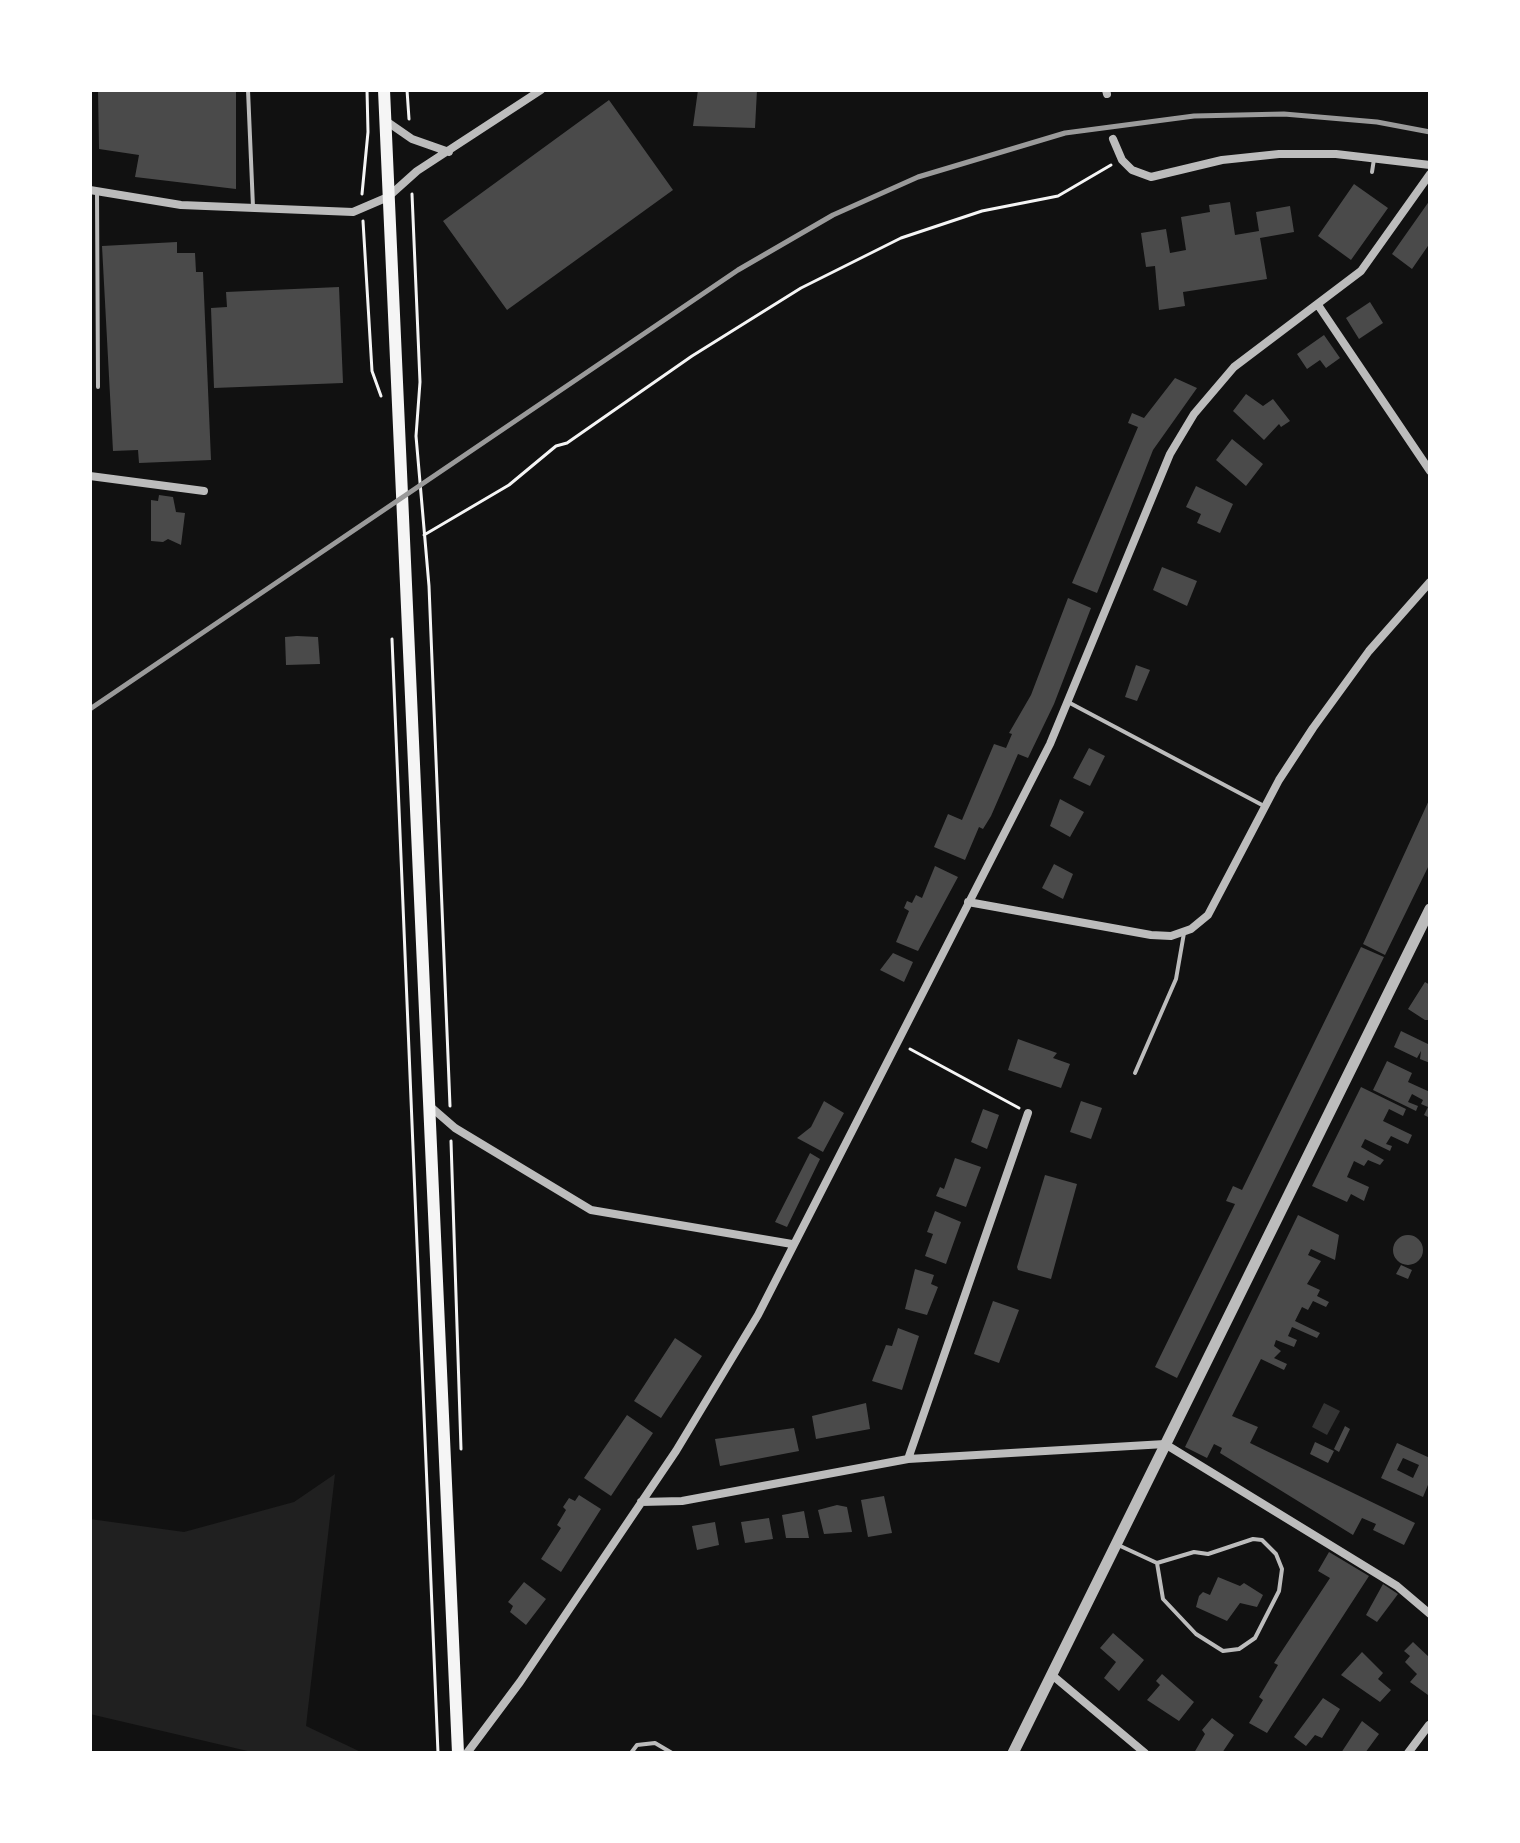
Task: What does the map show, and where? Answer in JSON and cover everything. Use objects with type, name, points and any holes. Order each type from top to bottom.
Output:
[{"type":"main road","points":[[384,90],[407,546],[458,1753]]},
{"type":"street","points":[[93,191],[181,205],[353,212],[388,197],[412,176],[541,90]]},
{"type":"street","points":[[386,121],[409,137],[449,152]]},
{"type":"street","points":[[1113,139],[1122,160],[1132,170],[1151,177],[1222,160],[1279,154],[1430,165]]},
{"type":"street","points":[[467,1753],[520,1682],[722,1378],[1068,702],[1146,508],[1170,454],[1194,414],[1234,367],[1272,335],[1318,305],[1361,271],[1430,174]]},
{"type":"street","points":[[1318,305],[1430,471]]},
{"type":"street","points":[[90,476],[204,491]]},
{"type":"street","points":[[968,902],[1151,935],[1184,932],[1208,915],[1265,807],[1313,728],[1369,651],[1430,582]]},
{"type":"street","points":[[1013,1753],[1430,909]]},
{"type":"street","points":[[432,1108],[450,1125],[591,1210],[792,1244]]},
{"type":"street","points":[[908,1459],[1028,1113]]},
{"type":"street","points":[[641,1502],[682,1501],[908,1459],[1165,1444],[1397,1586],[1430,1614]]},
{"type":"street","points":[[1052,1675],[1145,1753]]},
{"type":"street","points":[[1408,1753],[1429,1725]]},
{"type":"lane","points":[[248,90],[253,210]]},
{"type":"lane","points":[[1372,172],[1374,159]]},
{"type":"lane","points":[[93,191],[98,387]]},
{"type":"lane","points":[[1068,702],[1265,807]]},
{"type":"lane","points":[[1135,1073],[1176,979],[1184,932]]},
{"type":"lane","points":[[1116,1544],[1157,1563],[1194,1552],[1208,1554],[1253,1539],[1262,1540],[1276,1554],[1282,1569],[1279,1591],[1255,1638],[1239,1649],[1223,1651],[1196,1634],[1163,1599],[1157,1563]]},
{"type":"lane","points":[[631,1753],[637,1745],[655,1743],[672,1753]]},
{"type":"path","points":[[367,90],[368,132],[363,208],[372,371],[382,402]]},
{"type":"path","points":[[407,90],[409,137]]},
{"type":"path","points":[[407,546],[509,485],[556,446],[567,443],[692,356],[801,288],[901,238],[982,211],[1058,196],[1122,160]]},
{"type":"path","points":[[412,176],[420,382],[416,436],[429,586],[461,1452]]},
{"type":"path","points":[[393,632],[438,1753]]},
{"type":"path","points":[[896,1041],[1028,1113]]},
{"type":"shaded area","points":[[1324,1403],[1340,1411],[1327,1435],[1312,1427]]},
{"type":"shaded area","points":[[335,1474],[306,1726],[363,1753],[256,1753],[90,1714],[90,1519],[184,1532],[294,1502]]},
{"type":"building","points":[[98,90],[236,90],[236,189],[135,177],[139,155],[99,149]]},
{"type":"building","points":[[698,90],[757,90],[755,128],[693,126]]},
{"type":"building","points":[[609,100],[673,190],[507,310],[443,221]]},
{"type":"building","points":[[1354,184],[1388,208],[1351,260],[1318,236]]},
{"type":"building","points":[[1430,200],[1430,243],[1412,269],[1392,254]]},
{"type":"building","points":[[1230,202],[1235,235],[1259,231],[1256,212],[1290,206],[1294,232],[1260,238],[1267,279],[1183,292],[1185,306],[1159,310],[1155,266],[1146,267],[1141,233],[1166,229],[1170,253],[1186,250],[1181,217],[1210,212],[1209,205]]},
{"type":"building","points":[[177,242],[177,253],[195,253],[196,272],[203,272],[211,460],[139,463],[138,450],[113,451],[102,246]]},
{"type":"building","points":[[339,287],[343,383],[214,388],[211,308],[227,307],[226,292]]},
{"type":"building","points":[[1370,302],[1383,323],[1359,339],[1346,318]]},
{"type":"building","points":[[1324,335],[1340,358],[1326,368],[1320,360],[1307,369],[1297,354]]},
{"type":"building","points":[[1175,378],[1197,388],[1153,450],[1097,593],[1072,583],[1138,427],[1128,423],[1132,413],[1144,418]]},
{"type":"building","points":[[1246,394],[1263,406],[1273,399],[1290,421],[1281,427],[1279,424],[1264,440],[1233,411]]},
{"type":"building","points":[[1232,439],[1263,464],[1246,486],[1216,460]]},
{"type":"building","points":[[1196,486],[1233,504],[1220,533],[1197,523],[1201,514],[1186,507]]},
{"type":"building","points":[[159,495],[173,497],[176,512],[185,513],[181,545],[168,539],[151,541],[151,500],[158,501]]},
{"type":"building","points":[[1162,567],[1197,581],[1187,606],[1153,590]]},
{"type":"building","points":[[1068,598],[1091,608],[1054,704],[1028,758],[1018,754],[991,816],[983,829],[979,827],[965,860],[934,847],[948,814],[962,820],[994,744],[1006,748],[1012,734],[1009,733],[1031,695]]},
{"type":"building","points":[[285,637],[318,637],[320,664],[286,665]]},
{"type":"building","points":[[1136,665],[1150,670],[1137,701],[1125,697]]},
{"type":"building","points":[[1089,748],[1105,756],[1090,786],[1073,778]]},
{"type":"building","points":[[1430,798],[1430,863],[1385,955],[1363,944]]},
{"type":"building","points":[[1060,799],[1084,812],[1070,837],[1050,826]]},
{"type":"building","points":[[1054,864],[1073,874],[1063,899],[1042,888]]},
{"type":"building","points":[[935,866],[958,877],[918,951],[896,942],[909,911],[904,908],[907,901],[912,903],[916,895],[922,898]]},
{"type":"building","points":[[1361,947],[1384,957],[1177,1378],[1155,1367],[1235,1204],[1226,1201],[1233,1186],[1242,1190]]},
{"type":"building","points":[[893,953],[913,962],[904,982],[880,970]]},
{"type":"building","points":[[1425,982],[1430,985],[1430,1020],[1408,1009]]},
{"type":"building","points":[[1401,1031],[1430,1045],[1430,1063],[1420,1059],[1421,1051],[1417,1058],[1394,1047]]},
{"type":"building","points":[[1018,1039],[1057,1053],[1053,1058],[1070,1064],[1061,1088],[1008,1070]]},
{"type":"building","points":[[1387,1061],[1412,1073],[1408,1082],[1430,1092],[1430,1118],[1424,1115],[1428,1107],[1421,1104],[1423,1100],[1412,1094],[1408,1102],[1418,1106],[1416,1111],[1373,1090]]},
{"type":"building","points":[[1361,1087],[1406,1109],[1403,1116],[1389,1109],[1383,1121],[1412,1135],[1408,1144],[1391,1136],[1386,1144],[1392,1146],[1390,1151],[1365,1139],[1361,1147],[1384,1160],[1380,1165],[1368,1160],[1364,1166],[1354,1161],[1347,1177],[1369,1187],[1364,1201],[1351,1194],[1347,1202],[1312,1186]]},
{"type":"building","points":[[824,1101],[844,1113],[823,1152],[797,1138],[811,1127]]},
{"type":"building","points":[[1081,1101],[1102,1108],[1091,1139],[1070,1132]]},
{"type":"building","points":[[983,1109],[999,1115],[987,1149],[971,1142]]},
{"type":"building","points":[[810,1153],[820,1159],[787,1227],[775,1222]]},
{"type":"building","points":[[955,1158],[981,1167],[966,1207],[936,1196],[940,1187],[944,1189]]},
{"type":"building","points":[[1045,1175],[1077,1184],[1051,1279],[1018,1270],[1017,1267]]},
{"type":"building","points":[[935,1211],[961,1222],[946,1264],[925,1256],[933,1234],[927,1232]]},
{"type":"building","points":[[1298,1215],[1339,1235],[1335,1260],[1311,1249],[1308,1255],[1321,1261],[1307,1284],[1320,1290],[1317,1296],[1329,1302],[1326,1307],[1313,1301],[1308,1310],[1302,1307],[1295,1321],[1320,1333],[1317,1338],[1292,1327],[1288,1336],[1297,1340],[1294,1347],[1276,1340],[1274,1346],[1281,1351],[1274,1358],[1287,1364],[1284,1370],[1261,1359],[1232,1416],[1258,1427],[1250,1443],[1415,1523],[1404,1545],[1373,1530],[1376,1524],[1362,1518],[1353,1535],[1220,1453],[1222,1448],[1214,1444],[1207,1458],[1185,1447]]},
{"type":"building","points":[[1408,1235],[1414,1236],[1422,1244],[1422,1256],[1414,1264],[1408,1265],[1402,1264],[1394,1256],[1393,1250],[1394,1244],[1402,1236]]},
{"type":"building","points":[[1401,1265],[1412,1270],[1408,1279],[1396,1274]]},
{"type":"building","points":[[915,1269],[934,1275],[931,1284],[938,1287],[927,1315],[905,1309]]},
{"type":"building","points":[[993,1301],[1019,1310],[999,1363],[974,1354]]},
{"type":"building","points":[[898,1328],[919,1336],[902,1390],[872,1381],[886,1345],[892,1346]]},
{"type":"building","points":[[675,1338],[702,1356],[661,1418],[634,1401]]},
{"type":"building","points":[[866,1403],[870,1429],[816,1439],[812,1416]]},
{"type":"building","points":[[627,1415],[653,1433],[611,1496],[584,1478]]},
{"type":"building","points":[[1345,1426],[1350,1429],[1339,1452],[1334,1449]]},
{"type":"building","points":[[794,1428],[799,1451],[720,1466],[715,1439]]},
{"type":"building","points":[[1315,1442],[1334,1451],[1328,1463],[1310,1454]]},
{"type":"building","points":[[1397,1443],[1430,1458],[1430,1480],[1423,1497],[1381,1478]],"holes":[[[1403,1458],[1419,1465],[1413,1478],[1397,1470]]]},
{"type":"building","points":[[579,1495],[601,1509],[561,1572],[541,1559],[561,1528],[557,1525],[566,1510],[563,1507],[569,1498],[575,1501]]},
{"type":"building","points":[[884,1496],[892,1533],[868,1537],[861,1500]]},
{"type":"building","points":[[837,1505],[847,1507],[852,1532],[824,1534],[818,1510]]},
{"type":"building","points":[[804,1511],[809,1538],[786,1538],[782,1515]]},
{"type":"building","points":[[769,1518],[773,1539],[745,1543],[741,1522]]},
{"type":"building","points":[[715,1522],[719,1545],[697,1550],[692,1526]]},
{"type":"building","points":[[1329,1552],[1369,1576],[1267,1733],[1249,1723],[1263,1700],[1259,1697],[1278,1665],[1274,1663],[1330,1578],[1318,1571]]},
{"type":"building","points":[[1218,1577],[1240,1586],[1244,1583],[1263,1595],[1257,1607],[1240,1603],[1227,1621],[1196,1607],[1203,1592],[1210,1595]]},
{"type":"building","points":[[524,1582],[546,1599],[526,1625],[510,1612],[513,1606],[508,1602]]},
{"type":"building","points":[[1383,1584],[1398,1594],[1377,1622],[1366,1615]]},
{"type":"building","points":[[1113,1633],[1144,1660],[1119,1691],[1104,1678],[1116,1662],[1100,1648]]},
{"type":"building","points":[[1413,1642],[1430,1658],[1428,1695],[1410,1682],[1417,1674],[1405,1662],[1410,1656],[1404,1651]]},
{"type":"building","points":[[1362,1652],[1383,1673],[1378,1679],[1391,1690],[1380,1702],[1341,1675]]},
{"type":"building","points":[[1162,1674],[1194,1702],[1179,1721],[1147,1700],[1160,1685],[1156,1681]]},
{"type":"building","points":[[1323,1698],[1340,1709],[1322,1738],[1315,1735],[1306,1746],[1294,1737]]},
{"type":"building","points":[[1212,1718],[1234,1735],[1222,1753],[1194,1753],[1205,1734],[1202,1730]]},
{"type":"building","points":[[1362,1721],[1379,1734],[1365,1753],[1341,1753]]},
{"type":"railway","points":[[90,709],[738,270],[833,215],[918,177],[1065,133],[1194,116],[1284,114],[1377,122],[1430,132]]}]
